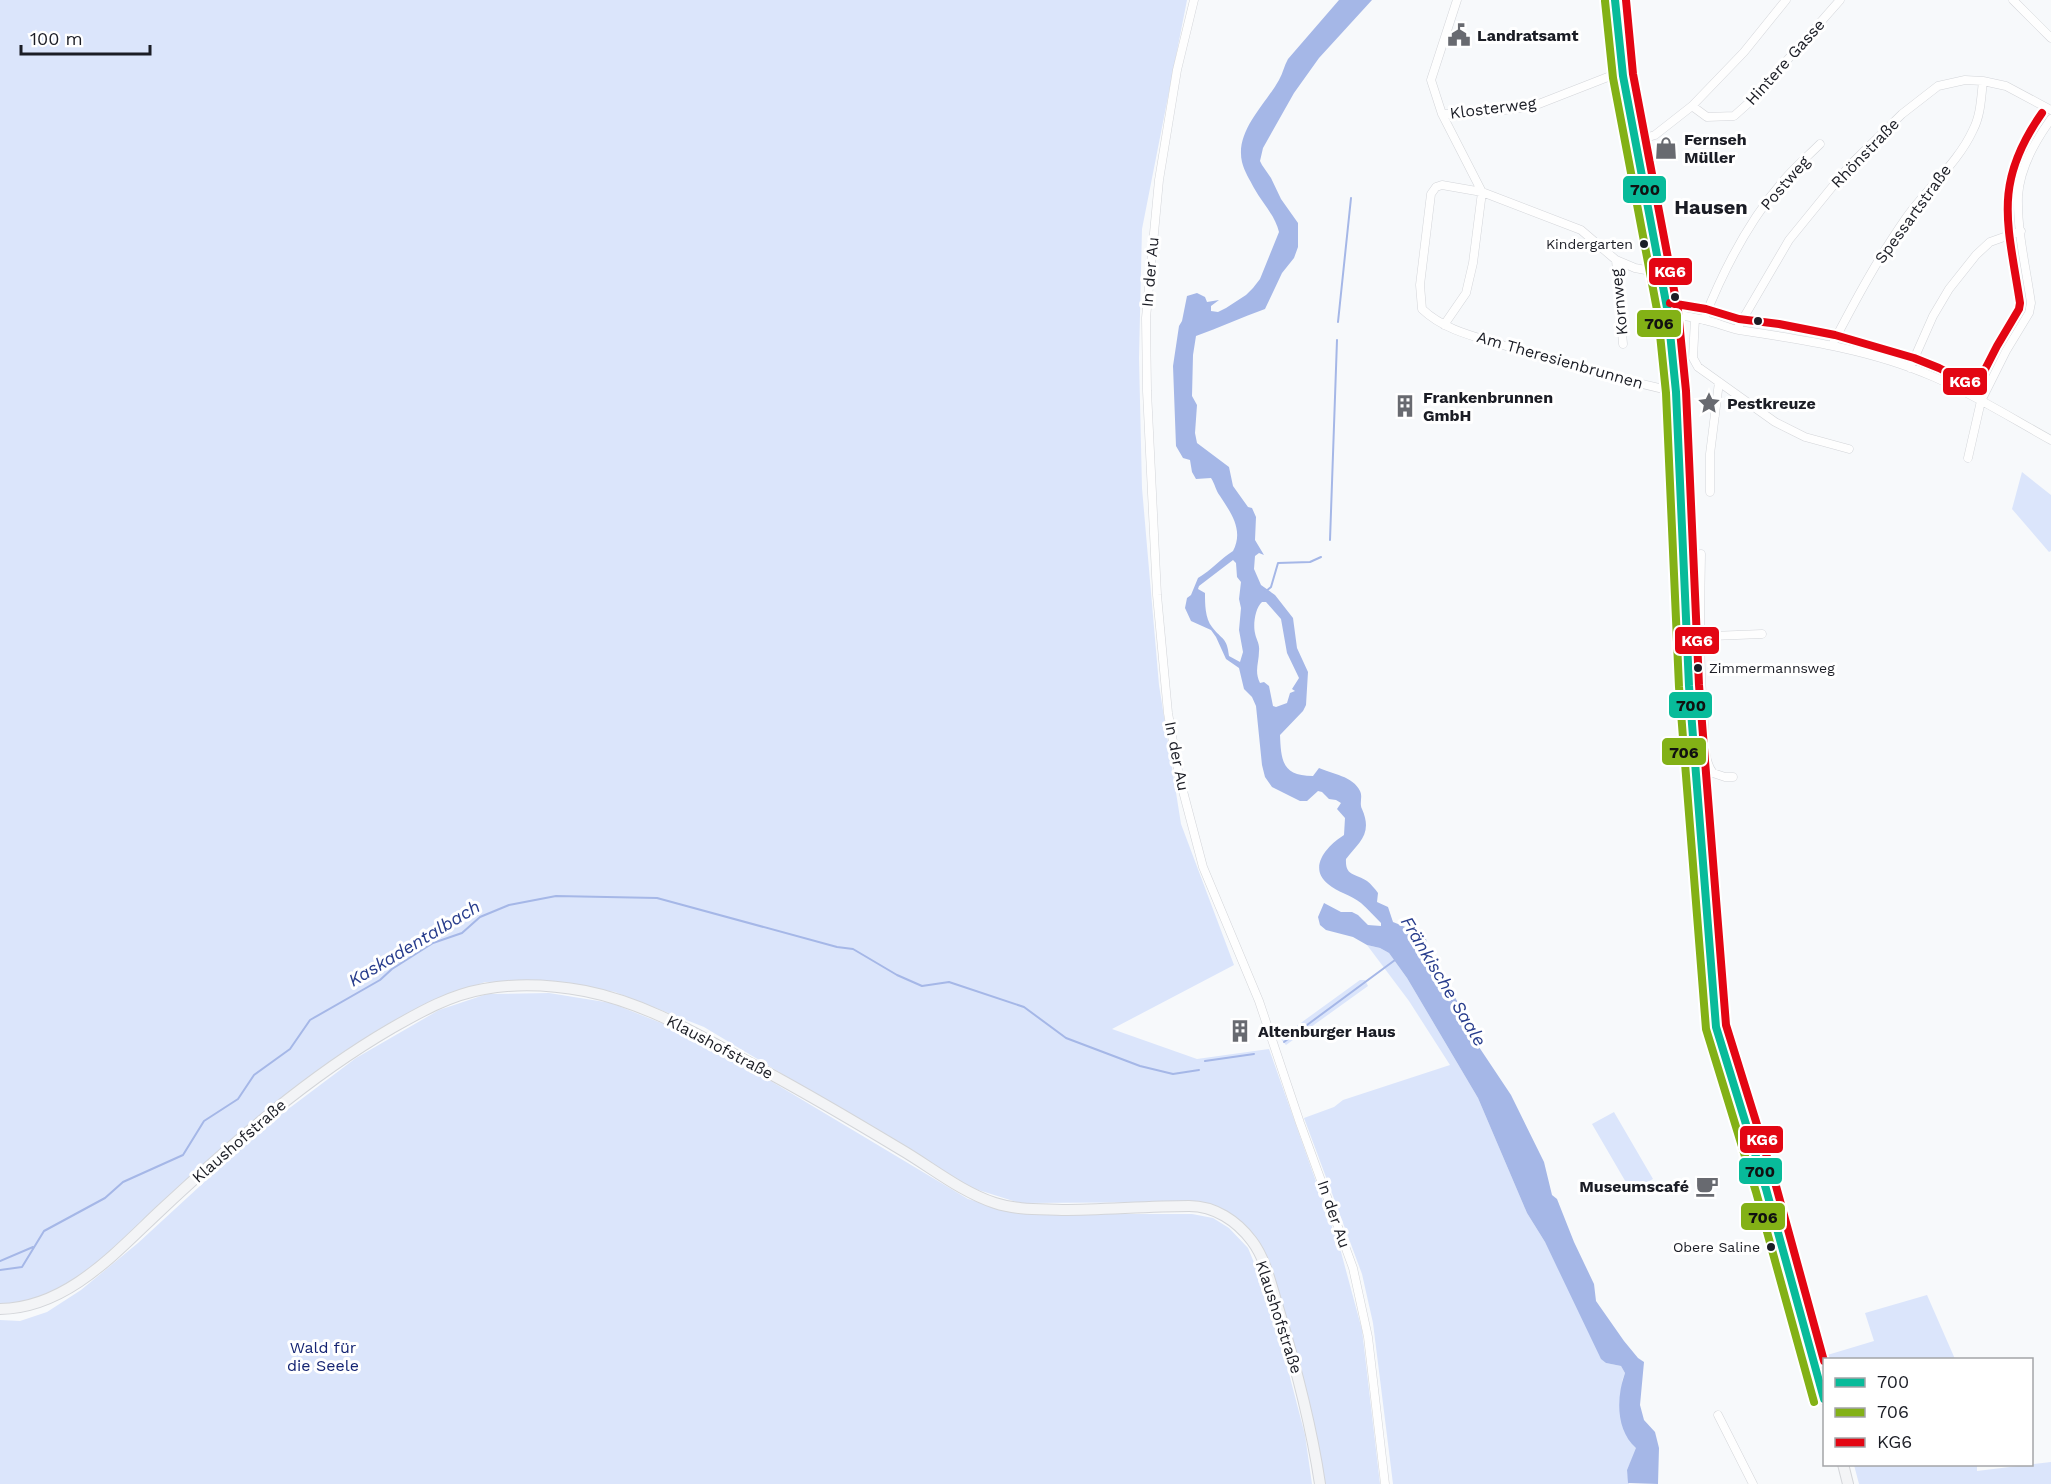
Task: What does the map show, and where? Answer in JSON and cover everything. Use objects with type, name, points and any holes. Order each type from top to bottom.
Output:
[{"type":"main road","points":[[1615,0],[1623,76],[1668,313],[1676,392],[1687,637],[1716,1027],[1766,1189],[1823,1395]]},
{"type":"main road","name":"Klaushofstraße","points":[[0,1309],[24,1308],[44,1302],[76,1284],[277,1107],[351,1052],[435,1003],[486,988],[518,986],[572,989],[613,997],[638,1005],[675,1022],[815,1098],[945,1178],[995,1203],[1032,1209],[1193,1206],[1216,1211],[1234,1222],[1254,1244],[1269,1280],[1287,1337],[1312,1433],[1320,1484]]},
{"type":"main road","points":[[1844,1466],[1848,1484]]},
{"type":"street","name":"In der Au","points":[[1194,0],[1177,70],[1161,170],[1146,318],[1147,391],[1157,595],[1168,713],[1179,776],[1203,867],[1259,1000],[1300,1123],[1353,1268],[1368,1337],[1385,1484]]},
{"type":"street","name":"Klosterweg","points":[[1457,0],[1431,80],[1442,114],[1471,114],[1531,106],[1613,75],[1623,76]]},
{"type":"street","points":[[1636,141],[1655,135],[1692,106],[1744,52],[1786,0]]},
{"type":"street","name":"Hintere Gasse","points":[[1692,106],[1707,117],[1734,116],[1754,99],[1840,0]]},
{"type":"street","points":[[2013,0],[2051,38]]},
{"type":"street","name":"Rhönstraße","points":[[1737,329],[1789,240],[1850,165],[1902,114],[1938,86],[1965,80],[1983,81],[2006,86],[2051,110]]},
{"type":"street","name":"Spessartstraße","points":[[1832,345],[1871,270],[1907,216],[1961,150],[1973,130],[1980,110],[1983,81]]},
{"type":"street","points":[[1442,114],[1482,192],[1473,263],[1466,293],[1444,326]]},
{"type":"street","points":[[1968,458],[1981,401],[2006,351],[2029,313],[2031,303],[2018,195],[2023,172],[2038,137],[2051,119]]},
{"type":"street","name":"Postweg","points":[[1704,319],[1714,291],[1757,217],[1784,180],[1820,144]]},
{"type":"street","name":"Am Theresienbrunnen","points":[[1616,260],[1581,230],[1482,192],[1442,185],[1436,187],[1431,194],[1420,285],[1422,309],[1444,326],[1624,380],[1676,392]]},
{"type":"street","points":[[1910,368],[1933,315],[1949,289],[1976,255],[1990,242],[2021,231]]},
{"type":"street","points":[[1616,260],[1661,273]]},
{"type":"street","name":"Kornweg","points":[[1616,260],[1623,345]]},
{"type":"street","points":[[1668,313],[1704,319],[1737,329],[1832,345],[1910,368],[1934,377],[1981,401],[2051,440]]},
{"type":"street","points":[[1695,318],[1693,358],[1698,367],[1775,422],[1805,437],[1849,449]]},
{"type":"street","points":[[1710,492],[1710,454],[1719,382]]},
{"type":"street","points":[[1701,554],[1699,637],[1707,762],[1713,773],[1732,777]]},
{"type":"street","points":[[1687,637],[1762,634]]},
{"type":"street","points":[[1718,1415],[1753,1484]]},
{"type":"green space","points":[[0,0],[1187,0],[1142,229],[1139,358],[1142,488],[1159,685],[1181,824],[1234,965],[1112,1029],[1197,1059],[1269,1049],[1341,1252],[1362,1330],[1380,1484],[1324,1484],[1316,1432],[1258,1242],[1193,1202],[1020,1203],[972,1188],[704,1027],[615,992],[550,981],[485,982],[434,1000],[349,1049],[255,1119],[96,1264],[43,1300],[0,1306]]},
{"type":"green space","points":[[2022,472],[2051,495],[2051,551],[2049,552],[2012,509]]},
{"type":"green space","points":[[1367,945],[1389,953],[1407,978],[1478,1098],[1527,1213],[1545,1242],[1606,1363],[1621,1366],[1625,1373],[1622,1381],[1637,1448],[1627,1470],[1629,1484],[1393,1484],[1373,1323],[1362,1274],[1304,1118],[1334,1107],[1343,1100],[1450,1065],[1409,1001]]},
{"type":"green space","points":[[1360,980],[1365,980],[1368,986],[1286,1045],[1280,1038]]},
{"type":"green space","name":"Wald für die Seele","points":[[549,993],[611,1003],[699,1038],[968,1199],[1019,1214],[1192,1214],[1213,1218],[1229,1228],[1248,1248],[1262,1282],[1280,1339],[1305,1435],[1312,1484],[0,1484],[0,1320],[20,1321],[47,1312],[81,1290],[138,1243],[263,1128],[356,1058],[439,1010],[487,994]]},
{"type":"green space","points":[[1614,1112],[1653,1179],[1631,1191],[1592,1124]]},
{"type":"green space","points":[[1927,1295],[1955,1358],[1825,1358],[1824,1356],[1874,1341],[1865,1313]]},
{"type":"green space","points":[[2051,1462],[2051,1484],[1859,1484],[1854,1466],[1977,1466],[1977,1471]]},
{"type":"water","name":"Fränkische Saale","points":[[1339,0],[1372,0],[1319,58],[1294,93],[1263,148],[1260,161],[1281,199],[1298,223],[1298,247],[1294,258],[1282,273],[1265,309],[1196,336],[1192,396],[1197,405],[1195,433],[1197,443],[1229,467],[1233,486],[1248,507],[1252,508],[1256,517],[1255,540],[1264,555],[1259,553],[1255,556],[1254,569],[1261,585],[1275,595],[1293,618],[1297,648],[1308,672],[1306,705],[1280,735],[1283,760],[1286,766],[1295,773],[1313,776],[1319,768],[1347,779],[1360,791],[1365,831],[1360,842],[1346,859],[1347,869],[1373,887],[1378,893],[1377,902],[1388,907],[1393,922],[1413,930],[1426,939],[1431,959],[1439,967],[1465,1016],[1471,1035],[1511,1095],[1544,1162],[1552,1195],[1557,1199],[1594,1284],[1596,1301],[1624,1341],[1644,1362],[1640,1405],[1644,1420],[1655,1432],[1659,1448],[1658,1484],[1628,1483],[1627,1470],[1636,1448],[1629,1441],[1621,1423],[1619,1403],[1625,1373],[1621,1366],[1606,1363],[1601,1359],[1545,1242],[1527,1213],[1478,1098],[1407,978],[1389,953],[1353,937],[1326,930],[1320,925],[1318,917],[1324,903],[1341,912],[1352,912],[1358,915],[1368,925],[1381,926],[1381,923],[1361,903],[1328,884],[1319,871],[1326,850],[1344,835],[1345,818],[1337,809],[1341,803],[1329,799],[1318,791],[1307,801],[1300,801],[1272,787],[1265,777],[1262,765],[1256,706],[1252,697],[1244,689],[1239,668],[1226,659],[1211,630],[1191,621],[1185,608],[1187,598],[1191,595],[1198,578],[1233,551],[1237,529],[1232,515],[1211,478],[1196,479],[1190,460],[1183,458],[1176,446],[1173,366],[1179,326],[1187,296],[1197,293],[1205,297],[1207,302],[1219,300],[1211,306],[1211,311],[1218,312],[1246,295],[1260,279],[1279,232],[1275,220],[1257,194],[1246,172],[1241,151],[1247,129],[1279,80],[1288,59]],"holes":[[[1233,560],[1236,563],[1237,577],[1241,582],[1239,630],[1243,652],[1240,662],[1229,656],[1225,642],[1210,623],[1206,611],[1205,593],[1198,589]],[[1262,602],[1266,602],[1281,619],[1287,653],[1299,678],[1292,689],[1295,691],[1290,693],[1287,703],[1276,707],[1273,706],[1269,686],[1264,682],[1260,683],[1257,675],[1259,648],[1254,621]]]},
{"type":"waterway","points":[[1338,322],[1351,198]]},
{"type":"waterway","points":[[1330,540],[1337,340]]},
{"type":"waterway","points":[[1265,592],[1271,587],[1278,563],[1310,562],[1321,557]]},
{"type":"waterway","name":"Kaskadentalbach","points":[[0,1270],[22,1267],[44,1231],[105,1198],[123,1182],[183,1155],[204,1121],[238,1099],[254,1075],[290,1049],[310,1020],[380,980],[392,969],[433,943],[462,933],[480,917],[509,905],[556,896],[657,898],[837,947],[853,949],[897,975],[922,986],[949,982],[1024,1007],[1066,1038],[1140,1066],[1173,1074],[1199,1070]]},
{"type":"waterway","name":"Kaskadentalbach","points":[[1284,1042],[1395,960]]},
{"type":"waterway","name":"Kaskadentalbach","points":[[1205,1061],[1254,1054]]},
{"type":"waterway","points":[[0,1261],[33,1247]]},
{"type":"transit line","name":"700","points":[[1615,0],[1623,76],[1668,313],[1676,392],[1689,686],[1716,1027],[1766,1189],[1823,1395]]},
{"type":"transit line","name":"KG6","points":[[1626,0],[1633,74],[1678,311],[1686,391],[1699,685],[1726,1025],[1776,1186],[1823,1358]]},
{"type":"transit line","name":"706","points":[[1605,1],[1613,78],[1658,315],[1666,393],[1679,687],[1706,1029],[1756,1192],[1814,1402]]},
{"type":"transit line","name":"KG6","points":[[1670,303],[1706,309],[1739,319],[1835,335],[1914,358],[1976,387],[2019,309],[2009,227],[2010,183],[2026,138],[2042,113]]},
{"type":"place","name":"Landratsamt","points":[[1459,35]]},
{"type":"place","name":"Fernseh Müller","points":[[1666,148]]},
{"type":"place","name":"Kindergarten","points":[[1644,244]]},
{"type":"place","name":"Pestkreuze","points":[[1709,403]]},
{"type":"place","name":"Frankenbrunnen GmbH","points":[[1405,406]]},
{"type":"place","name":"Zimmermannsweg","points":[[1698,668]]},
{"type":"place","name":"Altenburger Haus","points":[[1240,1031]]},
{"type":"place","name":"Museumscafé","points":[[1707,1186]]},
{"type":"place","name":"Obere Saline","points":[[1771,1247]]},
{"type":"district","name":"Hausen","points":[[1711,207]]}]
